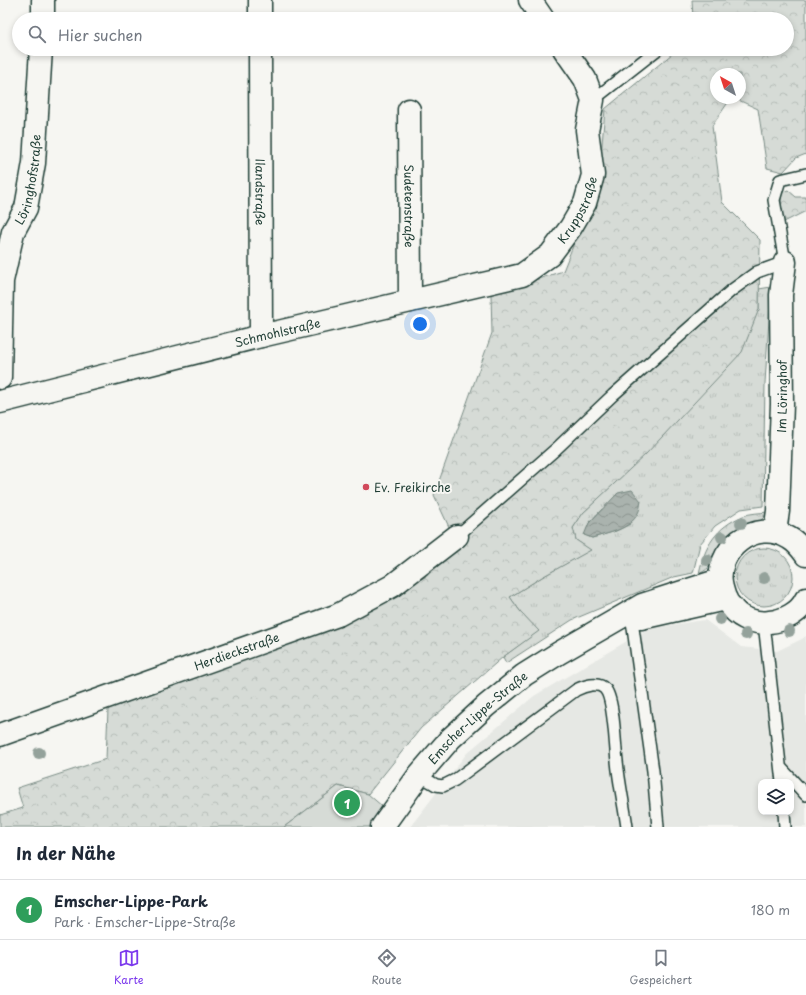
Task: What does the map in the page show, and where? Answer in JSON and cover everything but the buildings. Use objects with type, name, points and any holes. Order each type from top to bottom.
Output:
[{"type":"street","points":[[43,0],[43,12]]},
{"type":"street","points":[[260,0],[260,12]]},
{"type":"street","points":[[530,0],[538,12]]},
{"type":"street","name":"Löringhofstraße","points":[[0,378],[2,281],[6,229],[26,208],[34,163],[41,56]]},
{"type":"street","name":"Ilandstraße","points":[[260,56],[261,336]]},
{"type":"street","name":"Kruppstraße","points":[[550,255],[571,227],[585,203],[593,175],[588,130],[592,100],[586,80],[569,56]]},
{"type":"street","name":"Sudetenstraße","points":[[409,110],[410,300]]},
{"type":"street","name":"Schmohlstraße","points":[[0,402],[261,336],[522,275],[550,255]]},
{"type":"street","name":"Im Löringhof","points":[[775,532],[778,511],[782,404],[781,295],[785,262]]},
{"type":"street","points":[[806,555],[800,546],[789,537],[775,532],[759,532],[743,537],[730,548],[722,563],[723,589],[735,611],[748,620],[764,623],[780,621],[794,614],[806,599]]},
{"type":"street","name":"Herdieckstraße","points":[[0,735],[338,615],[392,586],[457,536]]},
{"type":"street","name":"Emscher-Lippe-Straße","points":[[594,633],[723,589]]},
{"type":"street","name":"Emscher-Lippe-Straße","points":[[382,827],[418,775],[450,739],[491,701],[530,671],[558,653],[642,605],[723,589]]},
{"type":"street","points":[[0,721],[0,735]]},
{"type":"lane","points":[[592,100],[649,56]]},
{"type":"lane","points":[[457,536],[556,450],[612,395],[732,290],[757,272],[785,262],[774,200],[780,180],[806,174]]},
{"type":"lane","points":[[632,621],[658,827]]},
{"type":"lane","points":[[764,623],[782,779]]},
{"type":"lane","points":[[418,775],[436,785],[443,786],[455,780],[576,690],[590,685],[602,686],[606,690],[610,700],[617,762],[627,827]]},
{"type":"lane","points":[[782,769],[806,795]]},
{"type":"shaded area","points":[[705,620],[741,647],[777,651],[806,636],[806,827],[410,827],[467,753],[534,696],[649,628]]},
{"type":"green space","points":[[692,0],[806,0],[806,154],[796,158],[783,172],[767,168],[758,109],[746,104],[746,68],[710,68],[710,104],[727,104],[712,126],[722,202],[760,240],[759,309],[742,352],[646,454],[583,513],[573,528],[576,540],[591,550],[542,577],[510,597],[520,611],[539,631],[503,657],[421,728],[368,794],[338,786],[284,827],[0,827],[0,815],[23,808],[17,788],[106,759],[108,709],[331,626],[427,576],[457,544],[434,495],[492,333],[491,294],[563,271],[599,180],[605,109],[669,56],[794,56],[794,12],[693,12]]},
{"type":"green space","points":[[788,190],[796,197],[806,197],[806,211],[784,222],[781,207],[781,193]]},
{"type":"green space","points":[[771,287],[765,383],[763,506],[741,509],[715,526],[700,544],[693,573],[674,577],[572,620],[506,663],[503,657],[538,631],[510,597],[590,550],[576,540],[573,528],[583,513],[646,453],[682,415],[759,310],[759,289]],"holes":[[[602,509],[630,524],[616,531],[592,538],[585,535],[589,523]]]},
{"type":"green space","points":[[768,512],[758,524],[745,526],[727,537],[718,549],[710,565],[699,574],[704,555],[708,547],[725,526],[743,516]]},
{"type":"green space","points":[[764,548],[775,550],[788,561],[791,566],[793,577],[791,588],[780,601],[775,604],[764,606],[753,604],[740,593],[737,588],[735,577],[737,566],[748,553],[753,550]]},
{"type":"green space","points":[[338,786],[368,794],[390,813],[381,827],[284,827]]},
{"type":"water","points":[[632,490],[641,501],[639,512],[630,523],[618,530],[592,538],[584,535],[589,523],[618,493]]},
{"type":"place","name":"Ev. Freikirche","points":[[366,487]]},
{"type":"place","name":"Emscher-Lippe-Park","points":[[347,803]]}]
